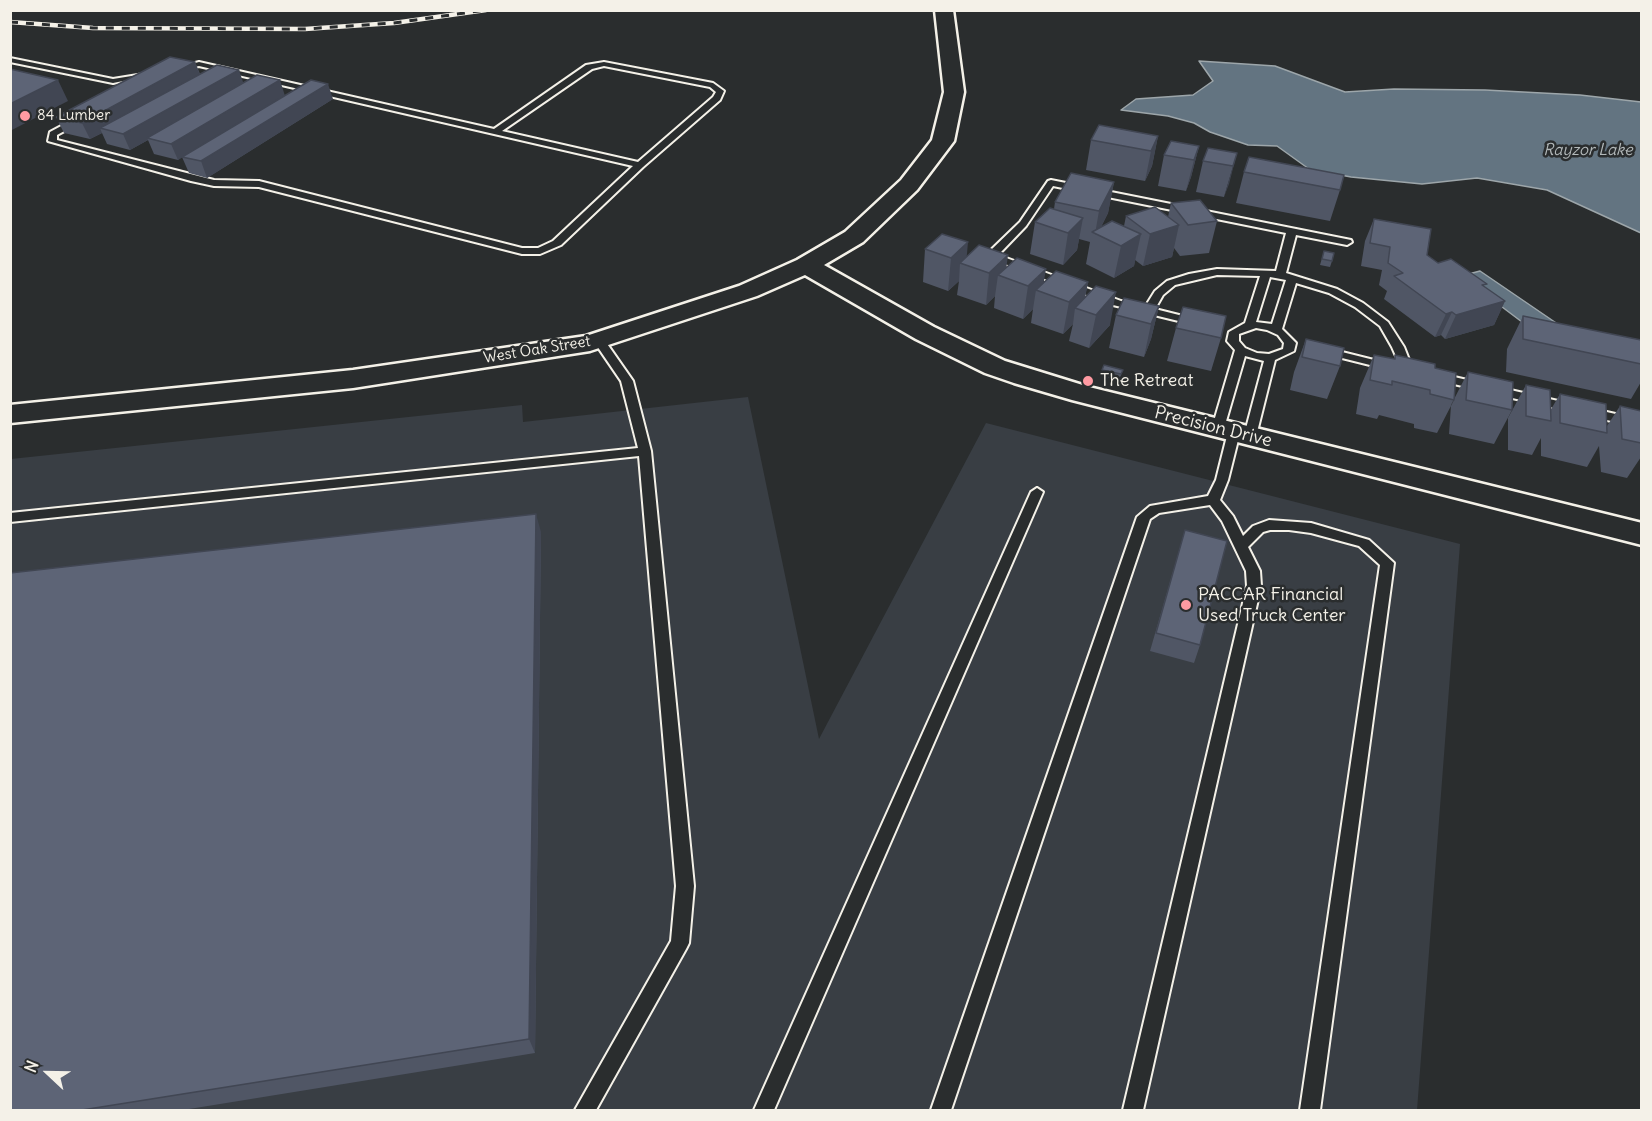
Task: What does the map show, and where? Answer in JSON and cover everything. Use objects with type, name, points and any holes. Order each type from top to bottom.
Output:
[{"type":"street","name":"West Oak Street","points":[[10,414],[353,379],[599,340],[748,291],[806,265],[854,237],[909,185],[943,141],[954,92],[944,10]]},
{"type":"street","name":"Precision Drive","points":[[806,265],[925,333],[995,367],[1082,394],[1641,534]]},
{"type":"lane","points":[[10,60],[112,81],[154,77],[143,86]]},
{"type":"lane","points":[[173,69],[199,64],[639,165]]},
{"type":"lane","points":[[83,118],[53,134],[52,141],[214,183],[259,184],[522,251],[540,251],[557,243],[639,165],[717,98],[720,91],[713,85],[604,64],[589,67],[495,132]]},
{"type":"lane","points":[[1203,324],[1117,303],[1002,261],[996,257],[996,251],[1023,224],[1051,183],[1347,242]]},
{"type":"lane","points":[[1280,275],[1292,230]]},
{"type":"lane","points":[[1148,311],[1159,293],[1171,283],[1193,276],[1217,272],[1280,275],[1332,291],[1359,305],[1384,324],[1418,373]]},
{"type":"lane","points":[[1250,325],[1266,273]]},
{"type":"lane","points":[[1276,330],[1292,278]]},
{"type":"lane","points":[[1250,325],[1276,330],[1287,338],[1290,347],[1284,355],[1270,358],[1255,356],[1241,350],[1233,341],[1238,329],[1250,325]]},
{"type":"lane","points":[[585,1110],[680,943],[685,886],[645,451],[627,381],[599,340]]},
{"type":"lane","points":[[1316,349],[1641,424]]},
{"type":"lane","points":[[1213,500],[1222,480],[1234,432],[1241,350]]},
{"type":"lane","points":[[1234,432],[1270,358]]},
{"type":"lane","points":[[10,518],[645,451]]},
{"type":"lane","points":[[764,1110],[1037,492]]},
{"type":"lane","points":[[1134,1110],[1254,586],[1253,571],[1228,519],[1213,500]]},
{"type":"lane","points":[[941,1110],[1144,517],[1155,509],[1213,500]]},
{"type":"lane","points":[[1241,546],[1258,529],[1269,525],[1289,525],[1311,528],[1364,543],[1387,563],[1311,1110]]},
{"type":"shaded area","points":[[748,397],[819,739],[986,423],[1460,544],[1417,1110],[11,1110],[11,459],[522,405],[523,422]]},
{"type":"water","name":"Rayzor Lake","points":[[1199,61],[1275,66],[1345,92],[1394,89],[1485,90],[1580,95],[1641,102],[1641,233],[1547,190],[1477,178],[1422,184],[1351,177],[1309,169],[1277,146],[1248,145],[1210,132],[1194,123],[1168,116],[1121,110],[1136,99],[1193,95],[1213,81]]},
{"type":"water","points":[[1480,271],[1565,329],[1522,322],[1461,276]]},
{"type":"building","points":[[170,57],[195,62],[82,123],[56,117]]},
{"type":"building","points":[[217,65],[239,70],[123,134],[100,128]]},
{"type":"building","points":[[10,69],[58,80],[10,104]]},
{"type":"building","points":[[257,75],[280,80],[171,144],[147,138]]},
{"type":"building","points":[[311,80],[328,84],[201,161],[182,157]]},
{"type":"building","points":[[1099,125],[1158,136],[1151,151],[1091,140]]},
{"type":"building","points":[[1171,141],[1199,146],[1194,160],[1164,155]]},
{"type":"building","points":[[1208,148],[1237,153],[1233,166],[1203,161]]},
{"type":"building","points":[[1249,157],[1344,175],[1340,190],[1244,172]]},
{"type":"building","points":[[1071,173],[1114,182],[1099,211],[1055,202]]},
{"type":"building","points":[[1200,200],[1217,221],[1188,225],[1171,203]]},
{"type":"building","points":[[1155,207],[1179,225],[1150,234],[1126,216]]},
{"type":"building","points":[[1050,208],[1083,218],[1068,233],[1035,222]]},
{"type":"building","points":[[1374,219],[1431,229],[1427,255],[1438,263],[1451,259],[1487,284],[1482,285],[1505,301],[1456,315],[1452,312],[1446,314],[1394,276],[1403,273],[1388,263],[1390,247],[1370,243]]},
{"type":"building","points":[[1112,221],[1141,234],[1121,246],[1092,232]]},
{"type":"building","points":[[942,234],[968,242],[951,258],[925,249]]},
{"type":"building","points":[[979,245],[1008,255],[989,273],[960,263]]},
{"type":"building","points":[[1324,251],[1334,253],[1332,261],[1322,259]]},
{"type":"building","points":[[1017,258],[1046,269],[1028,286],[998,275]]},
{"type":"building","points":[[1056,271],[1088,282],[1069,302],[1036,290]]},
{"type":"building","points":[[1096,286],[1116,292],[1096,315],[1075,308]]},
{"type":"building","points":[[1124,298],[1159,306],[1151,324],[1116,315]]},
{"type":"building","points":[[1183,307],[1226,316],[1221,338],[1176,328]]},
{"type":"building","points":[[1523,316],[1641,340],[1641,364],[1523,339]]},
{"type":"building","points":[[1306,339],[1344,348],[1340,366],[1302,357]]},
{"type":"building","points":[[1374,355],[1395,359],[1395,355],[1435,364],[1435,368],[1456,373],[1454,400],[1430,394],[1430,390],[1392,381],[1392,385],[1370,380]]},
{"type":"building","points":[[1104,365],[1123,370],[1121,374],[1102,370]]},
{"type":"building","points":[[1468,372],[1513,382],[1512,410],[1466,400]]},
{"type":"building","points":[[1526,385],[1550,390],[1551,421],[1526,416]]},
{"type":"building","points":[[1560,394],[1606,404],[1607,433],[1560,423]]},
{"type":"building","points":[[1620,406],[1641,411],[1641,443],[1622,439]]},
{"type":"building","points":[[536,514],[529,1039],[82,1110],[10,1110],[10,573]]},
{"type":"building","name":"PACCAR Financial Used Truck Center","points":[[1185,530],[1227,541],[1200,645],[1156,633]]},
{"type":"railway","points":[[10,22],[93,28],[305,29],[394,23],[486,10]]},
{"type":"place","name":"84 Lumber","points":[[25,116]]},
{"type":"place","name":"The Retreat","points":[[1088,381]]},
{"type":"place","name":"PACCAR Financial Used Truck Center","points":[[1186,605]]}]
